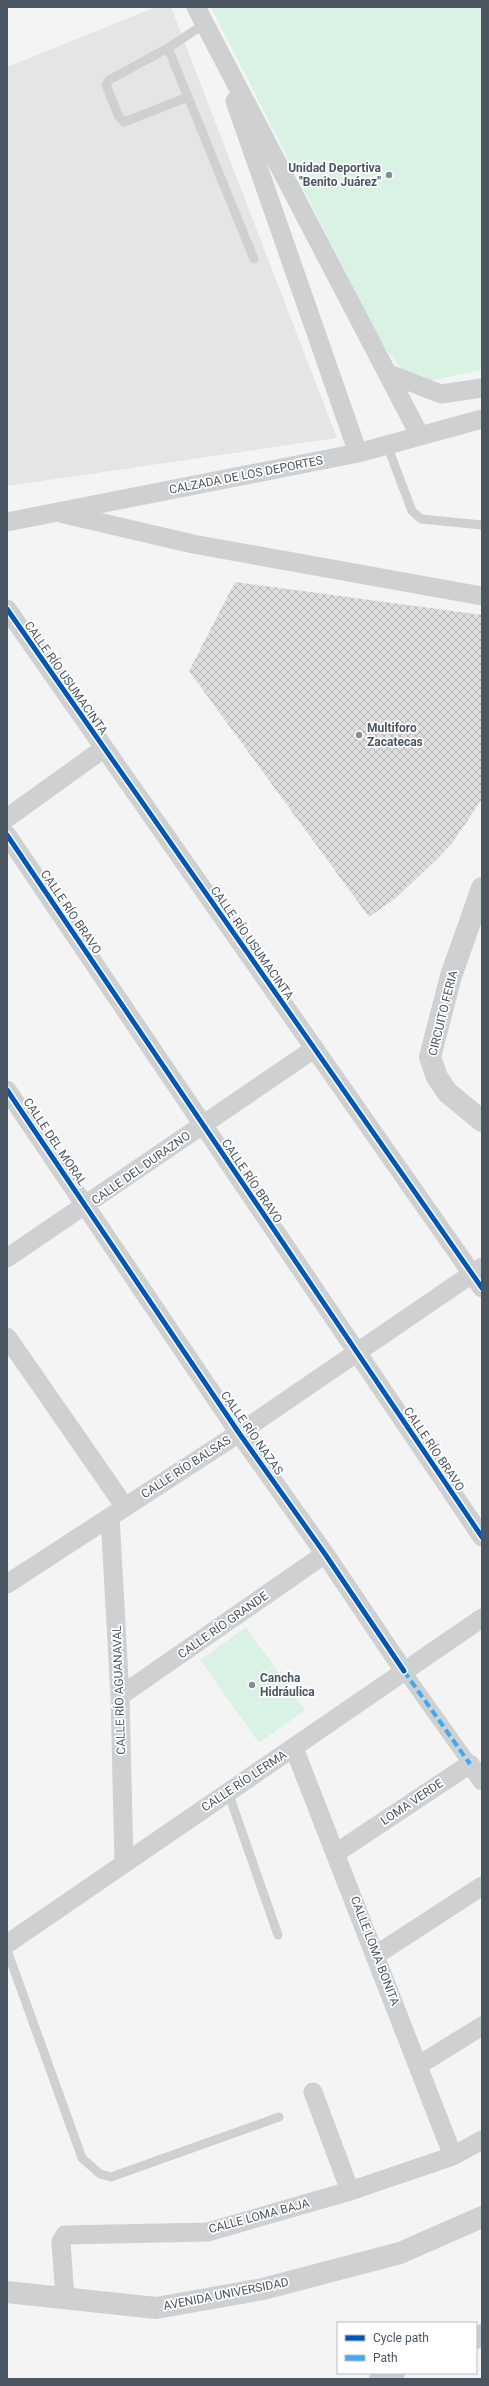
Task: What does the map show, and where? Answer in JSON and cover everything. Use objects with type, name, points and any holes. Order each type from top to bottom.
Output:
[{"type":"main road","points":[[380,2379],[392,2374]]},
{"type":"street","points":[[205,23],[420,436]]},
{"type":"street","points":[[205,23],[358,454]]},
{"type":"street","points":[[388,373],[441,394],[482,388]]},
{"type":"street","name":"CALZADA DE LOS DEPORTES","points":[[7,522],[358,454],[482,419]]},
{"type":"street","points":[[57,512],[193,544],[482,596]]},
{"type":"street","name":"CALLE RÍO USUMACINTA","points":[[7,609],[103,749],[314,1049],[479,1276]]},
{"type":"street","points":[[7,818],[103,749]]},
{"type":"street","name":"CALLE RÍO BRAVO","points":[[7,835],[202,1126],[482,1537]]},
{"type":"street","name":"CIRCUITO FERIA","points":[[482,888],[451,976],[430,1057],[437,1077],[448,1092],[482,1121]]},
{"type":"street","name":"CALLE DEL DURAZNO","points":[[7,1258],[86,1206],[314,1049]]},
{"type":"street","name":"CALLE DEL MORAL","points":[[7,1090],[86,1206]]},
{"type":"street","name":"CALLE RÍO NAZAS","points":[[86,1206],[239,1433],[325,1554],[404,1671],[470,1764]]},
{"type":"street","name":"CALLE RÍO BALSAS","points":[[7,1584],[239,1433],[357,1354],[479,1276]]},
{"type":"street","points":[[7,1337],[118,1512]]},
{"type":"street","name":"CALLE RÍO AGUANAVAL","points":[[118,1512],[124,1863]]},
{"type":"street","name":"CALLE RÍO GRANDE","points":[[120,1696],[325,1554]]},
{"type":"street","name":"CALLE RÍO LERMA","points":[[7,1944],[482,1618]]},
{"type":"street","name":"CALLE LOMA BONITA","points":[[294,1748],[419,2065],[452,2156]]},
{"type":"street","points":[[470,1764],[482,1781]]},
{"type":"street","name":"LOMA VERDE","points":[[336,1853],[470,1764]]},
{"type":"street","points":[[376,1955],[482,1886]]},
{"type":"street","points":[[419,2065],[482,2026]]},
{"type":"street","points":[[313,2092],[350,2191]]},
{"type":"street","name":"CALLE LOMA BAJA","points":[[65,2298],[61,2242],[65,2235],[208,2232],[350,2191],[452,2156],[482,2140]]},
{"type":"street","name":"AVENIDA UNIVERSIDAD","points":[[7,2292],[156,2308],[263,2289],[400,2253],[482,2217]]},
{"type":"lane","points":[[188,97],[124,122],[119,117],[106,85],[109,80],[168,48],[205,23]]},
{"type":"lane","points":[[168,48],[254,258]]},
{"type":"lane","points":[[387,445],[412,511],[421,519],[482,525]]},
{"type":"lane","points":[[228,1792],[278,1935]]},
{"type":"lane","points":[[7,1950],[82,2158],[100,2174],[111,2177],[279,2117]]},
{"type":"shaded area","points":[[156,7],[171,7],[337,438],[7,486],[7,67]]},
{"type":"green space","name":"Unidad Deportiva \"Benito Juárez\"","points":[[211,7],[482,7],[482,370],[418,383],[389,354],[381,342]]},
{"type":"green space","name":"Cancha Hidráulica","points":[[246,1627],[305,1710],[259,1743],[200,1660]]},
{"type":"building","name":"Multiforo Zacatecas","points":[[235,582],[482,615],[482,799],[453,842],[436,860],[397,897],[369,917],[189,671]]},
{"type":"marked path","points":[[404,1671],[470,1764]]},
{"type":"cycle path","points":[[7,609],[482,1288]]},
{"type":"cycle path","points":[[7,835],[482,1537]]},
{"type":"cycle path","points":[[7,1090],[239,1433],[325,1554],[404,1671]]},
{"type":"place","name":"Unidad Deportiva \"Benito Juárez\"","points":[[389,175]]},
{"type":"place","name":"Multiforo Zacatecas","points":[[359,735]]},
{"type":"place","name":"Cancha Hidráulica","points":[[252,1685]]}]
